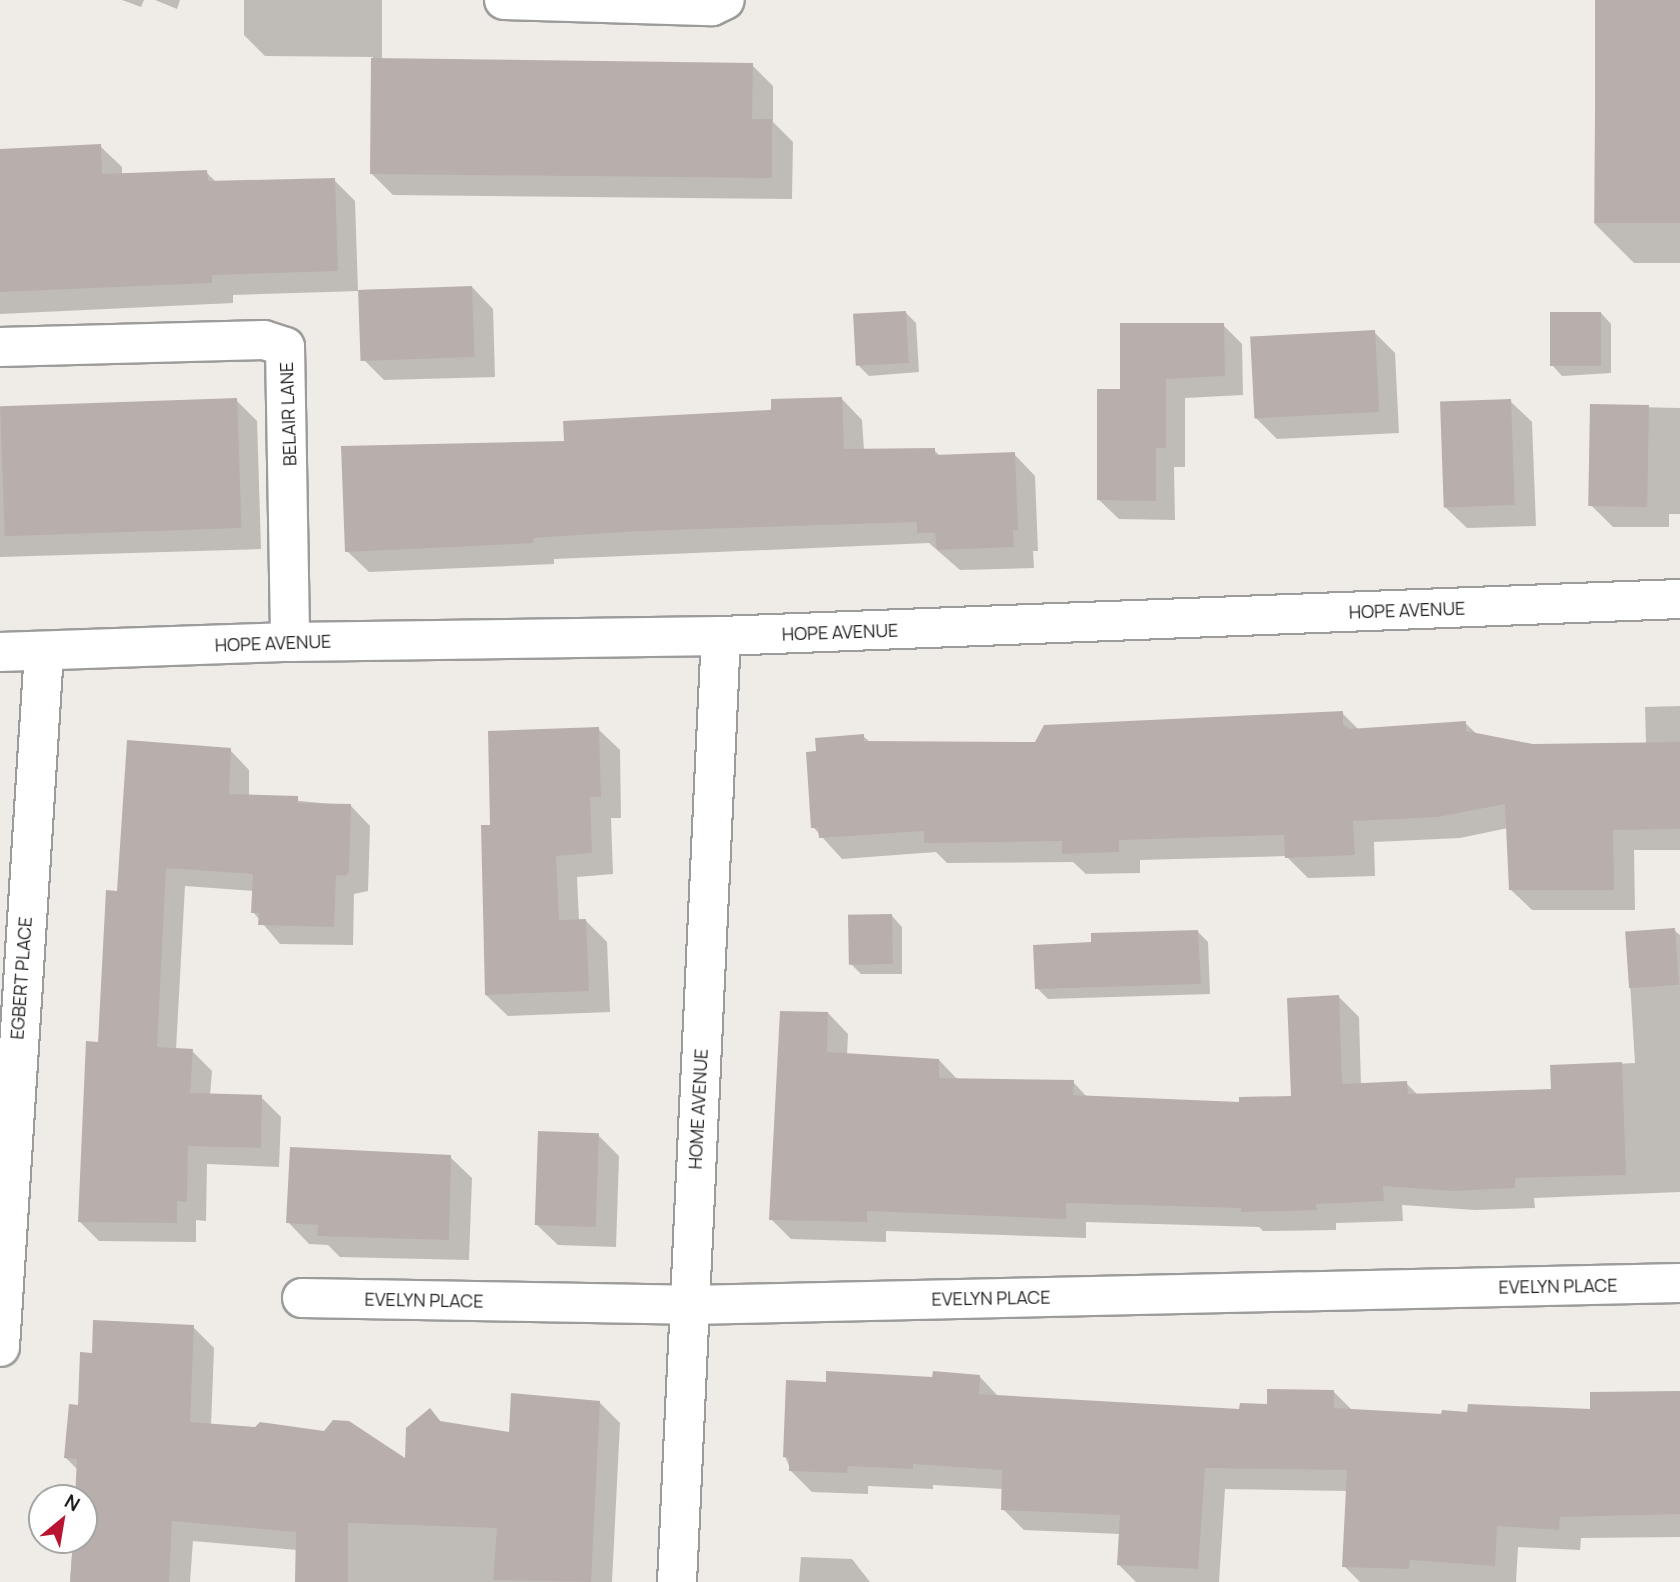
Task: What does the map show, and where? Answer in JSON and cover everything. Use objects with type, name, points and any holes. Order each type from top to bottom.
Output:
[{"type":"street","points":[[504,0],[712,6],[725,0]]},
{"type":"street","name":"BELAIR LANE","points":[[0,347],[264,340],[285,348],[290,642]]},
{"type":"street","name":"HOPE AVENUE","points":[[0,652],[290,642],[721,636],[1680,599]]},
{"type":"street","name":"HOME AVENUE","points":[[677,1582],[721,636]]},
{"type":"street","name":"EGBERT PLACE","points":[[0,1346],[7,1091],[44,651]]},
{"type":"street","name":"EVELYN PLACE","points":[[302,1298],[689,1305],[1680,1283]]},
{"type":"building","points":[[1595,0],[1680,0],[1680,223],[1595,223]]},
{"type":"building","points":[[371,58],[753,63],[752,119],[772,119],[772,178],[370,174]]},
{"type":"building","points":[[101,144],[102,174],[207,170],[208,181],[335,178],[338,271],[212,275],[212,283],[0,292],[0,149]]},
{"type":"building","points":[[472,286],[474,357],[361,361],[358,290]]},
{"type":"building","points":[[906,311],[909,363],[856,366],[853,314]]},
{"type":"building","points":[[1550,312],[1601,312],[1601,366],[1550,366]]},
{"type":"building","points":[[1120,323],[1224,323],[1225,376],[1166,379],[1166,448],[1156,448],[1156,501],[1097,500],[1097,389],[1120,389]]},
{"type":"building","points":[[1375,330],[1379,412],[1254,418],[1250,337]]},
{"type":"building","points":[[842,397],[844,449],[935,448],[935,455],[1015,452],[1018,530],[1013,530],[1014,547],[937,550],[935,533],[917,533],[917,522],[640,531],[533,538],[534,543],[345,552],[341,446],[564,441],[563,421],[771,410],[771,399]]},
{"type":"building","points":[[237,398],[242,528],[5,536],[0,406]]},
{"type":"building","points":[[1511,399],[1515,505],[1444,507],[1440,401]]},
{"type":"building","points":[[1590,404],[1649,405],[1647,507],[1588,506]]},
{"type":"building","points":[[1343,711],[1343,725],[1350,729],[1466,721],[1466,731],[1533,744],[1680,742],[1680,829],[1613,830],[1614,890],[1509,890],[1505,804],[1438,817],[1353,821],[1355,855],[1285,858],[1284,835],[1119,840],[1119,852],[1062,854],[1062,841],[924,843],[924,831],[819,838],[818,828],[811,828],[806,752],[816,751],[815,738],[864,734],[864,741],[1035,742],[1044,725]]},
{"type":"building","points":[[599,727],[601,797],[590,797],[592,853],[556,856],[559,920],[586,919],[589,991],[485,995],[481,825],[490,825],[488,731]]},
{"type":"building","points":[[127,740],[231,748],[229,794],[298,796],[298,803],[351,804],[349,871],[346,876],[336,875],[334,927],[258,925],[259,913],[251,913],[253,874],[166,868],[157,1047],[193,1049],[190,1093],[262,1095],[261,1148],[188,1146],[187,1202],[177,1201],[177,1223],[78,1222],[86,1041],[98,1042],[106,890],[117,891]]},
{"type":"building","points":[[892,914],[893,964],[849,965],[848,915]]},
{"type":"building","points":[[1675,928],[1679,985],[1629,988],[1625,931]]},
{"type":"building","points":[[1198,930],[1201,984],[1035,989],[1033,945],[1091,942],[1091,933]]},
{"type":"building","points":[[1339,995],[1342,1084],[1407,1081],[1408,1094],[1551,1089],[1550,1065],[1622,1062],[1626,1175],[1515,1178],[1515,1188],[1454,1191],[1383,1186],[1384,1201],[1316,1204],[1317,1210],[1241,1212],[1241,1208],[1066,1203],[1066,1219],[867,1211],[867,1222],[769,1220],[780,1011],[828,1012],[827,1052],[939,1059],[939,1078],[1074,1080],[1073,1095],[1239,1102],[1239,1097],[1291,1096],[1287,998]]},
{"type":"building","points":[[538,1131],[599,1133],[596,1227],[535,1225]]},
{"type":"building","points":[[290,1147],[451,1155],[449,1240],[317,1236],[318,1225],[286,1223]]},
{"type":"building","points":[[93,1320],[194,1325],[190,1422],[255,1427],[260,1422],[324,1431],[333,1420],[349,1421],[405,1458],[406,1428],[430,1408],[440,1421],[509,1432],[511,1393],[600,1401],[591,1582],[493,1580],[497,1528],[348,1523],[348,1582],[295,1582],[296,1532],[172,1521],[169,1582],[70,1582],[72,1554],[98,1554],[98,1484],[76,1484],[77,1459],[64,1458],[69,1404],[78,1405],[80,1352],[92,1353]]},
{"type":"building","points":[[826,1371],[932,1377],[933,1371],[980,1375],[979,1394],[1239,1409],[1240,1403],[1267,1404],[1267,1389],[1334,1390],[1334,1408],[1441,1414],[1442,1410],[1467,1412],[1468,1404],[1590,1409],[1590,1392],[1680,1391],[1680,1514],[1560,1517],[1559,1530],[1497,1526],[1495,1566],[1410,1560],[1409,1569],[1342,1567],[1347,1470],[1205,1468],[1198,1569],[1117,1565],[1120,1515],[1001,1510],[1002,1470],[913,1464],[913,1469],[848,1466],[847,1473],[789,1471],[789,1458],[783,1457],[786,1380],[826,1382]]}]
